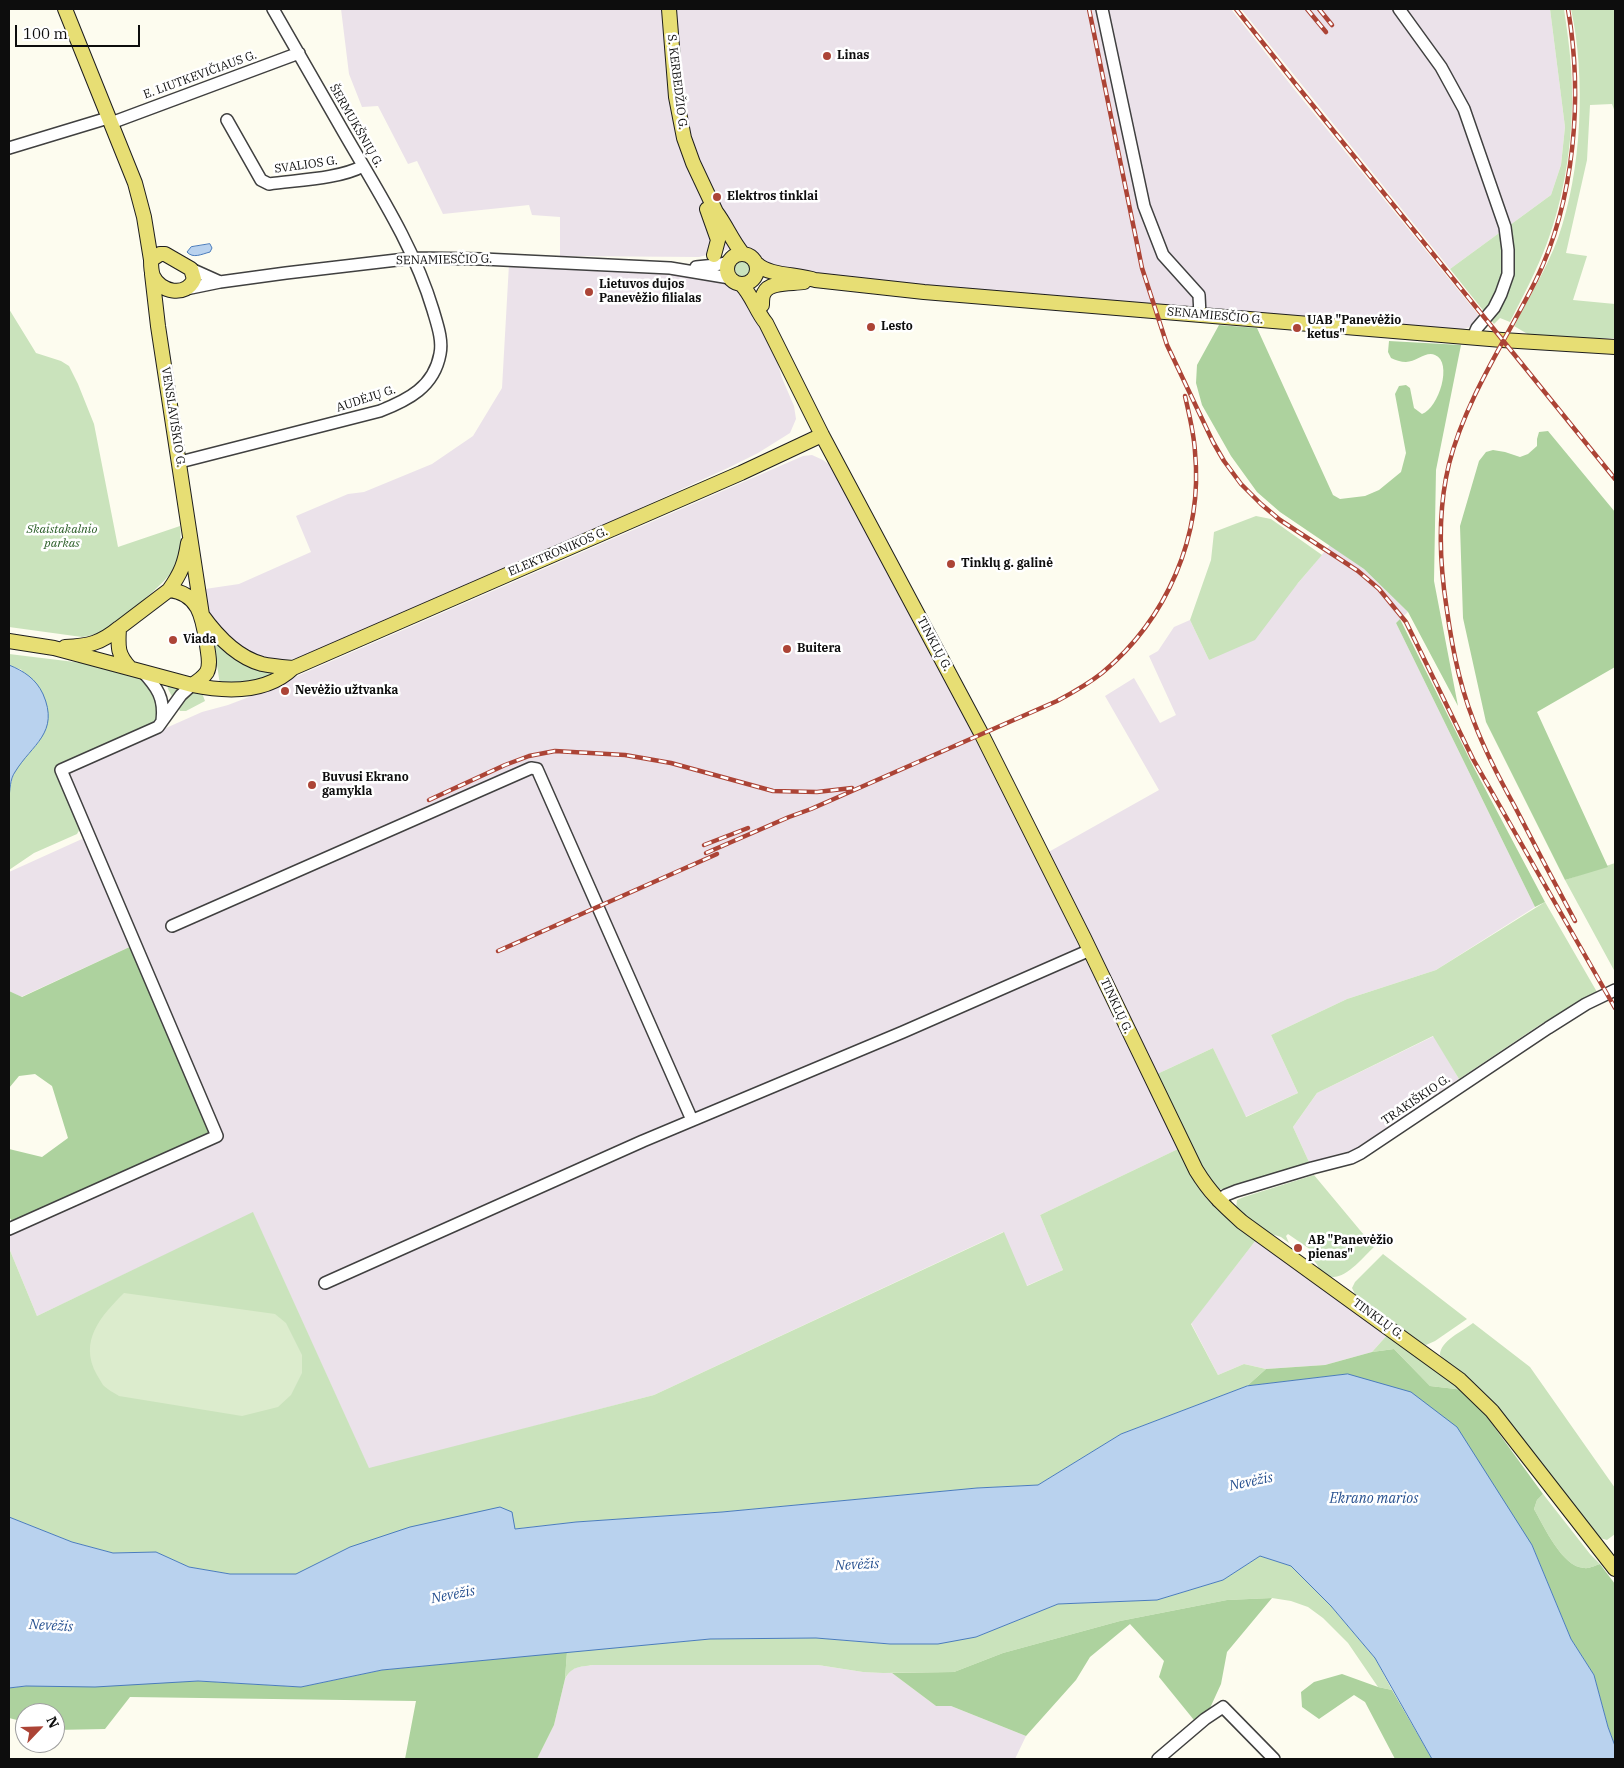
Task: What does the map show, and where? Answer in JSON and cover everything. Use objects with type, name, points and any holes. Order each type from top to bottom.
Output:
[{"type":"main road","points":[[65,9],[134,183],[148,239],[152,274],[159,284],[168,290],[186,289],[194,279],[191,269],[165,254],[148,239]]},
{"type":"main road","name":"S. KERBEDŽIO G.","points":[[669,9],[679,116],[688,151],[716,212],[734,243],[734,259]]},
{"type":"main road","name":"S. KERBEDŽIO G.","points":[[701,181],[702,195],[717,234],[718,246],[714,255]]},
{"type":"main road","points":[[150,260],[155,256],[165,254]]},
{"type":"main road","name":"SENAMIESČIO G.","points":[[734,259],[751,257],[766,271],[804,276],[809,281]]},
{"type":"main road","points":[[734,259],[727,270],[745,280],[758,272],[757,264]]},
{"type":"main road","name":"VENSLAVIŠKIO G.","points":[[152,274],[202,615]]},
{"type":"main road","name":"SENAMIESČIO G.","points":[[745,280],[809,281],[1200,315],[1615,347]]},
{"type":"main road","name":"TINKLŲ G.","points":[[745,280],[762,305],[766,323],[822,435],[982,735],[1090,950],[1196,1170],[1218,1201],[1242,1222],[1460,1380],[1492,1411],[1615,1569]]},
{"type":"main road","name":"TINKLŲ G.","points":[[745,280],[746,290],[760,316],[766,323]]},
{"type":"main road","name":"SENAMIESČIO G.","points":[[766,289],[772,286],[809,281]]},
{"type":"main road","name":"TINKLŲ G.","points":[[762,305],[766,289]]},
{"type":"main road","points":[[156,302],[168,290]]},
{"type":"main road","name":"ELEKTRONIKOS G.","points":[[192,685],[217,690],[234,690],[254,687],[285,676],[293,668],[750,469],[822,435]]},
{"type":"main road","name":"VENSLAVIŠKIO G.","points":[[169,590],[185,564],[190,532]]},
{"type":"main road","points":[[54,648],[93,644],[108,636],[169,590],[180,591],[189,596],[225,643],[240,654],[262,664],[293,668]]},
{"type":"main road","points":[[9,641],[54,648],[192,685],[207,672],[209,662],[202,615]]},
{"type":"main road","points":[[119,628],[118,647],[120,655],[136,669]]},
{"type":"street","name":"ŠERMUKŠNIŲ G.","points":[[273,9],[414,258]]},
{"type":"street","points":[[1102,9],[1144,206],[1163,255],[1200,295],[1200,315]]},
{"type":"street","points":[[1400,9],[1441,67],[1464,109],[1505,227],[1508,274],[1494,308],[1486,320],[1477,328],[1473,337]]},
{"type":"street","name":"E. LIUTKEVIČIAUS G.","points":[[9,148],[109,121],[299,52]]},
{"type":"street","name":"SVALIOS G.","points":[[227,120],[261,180],[265,183],[337,175],[363,166]]},
{"type":"street","name":"SENAMIESČIO G.","points":[[675,267],[702,262],[714,255]]},
{"type":"street","name":"SENAMIESČIO G.","points":[[186,289],[220,282],[414,258],[483,258],[675,267],[706,266],[734,259]]},
{"type":"street","name":"AUDĖJŲ G.","points":[[180,462],[380,412],[419,392],[429,380],[436,367],[440,351],[439,329],[427,290],[414,258]]},
{"type":"street","name":"SENAMIESČIO G.","points":[[675,267],[745,280]]},
{"type":"street","points":[[191,269],[220,282]]},
{"type":"street","points":[[136,669],[155,685],[164,711],[162,723]]},
{"type":"street","points":[[9,1229],[217,1136],[61,770],[158,727],[181,695],[192,685]]},
{"type":"street","points":[[172,926],[531,768],[537,769],[692,1120]]},
{"type":"street","points":[[325,1283],[692,1120],[894,1036],[1090,950]]},
{"type":"street","name":"TRAKIŠKIO G.","points":[[1218,1201],[1234,1192],[1351,1158],[1361,1153],[1548,1028],[1586,1004],[1615,990]]},
{"type":"street","points":[[1158,1759],[1205,1719],[1223,1707],[1274,1759]]},
{"type":"shaded area","points":[[341,9],[1231,9],[1481,318],[1473,326],[1460,330],[1071,300],[792,272],[763,265],[755,253],[742,246],[699,257],[560,256],[560,217],[532,215],[529,205],[443,214],[417,161],[408,164],[378,106],[362,107],[349,74]]},
{"type":"shaded area","points":[[1241,9],[1550,9],[1565,127],[1561,165],[1551,195],[1450,269]]},
{"type":"shaded area","points":[[509,264],[703,277],[723,282],[740,291],[775,354],[782,378],[794,406],[796,419],[790,433],[758,453],[730,467],[507,569],[307,657],[264,659],[243,650],[231,641],[208,612],[205,589],[239,584],[311,552],[296,516],[348,494],[364,492],[432,464],[473,436],[502,388]]},
{"type":"shaded area","points":[[812,455],[831,466],[964,715],[1019,823],[1178,1149],[1040,1215],[1063,1270],[1026,1286],[1003,1232],[654,1395],[369,1469],[253,1213],[37,1316],[9,1248],[9,1231],[217,1136],[136,944],[21,997],[9,991],[9,872],[93,834],[67,772],[202,712],[249,697],[803,456]]},
{"type":"shaded area","points":[[1330,545],[1364,569],[1408,612],[1396,623],[1535,907],[1436,970],[1347,999],[1271,1035],[1298,1093],[1245,1117],[1213,1048],[1155,1075],[1045,854],[1159,790],[1105,696],[1134,678],[1160,723],[1176,715],[1149,656],[1158,651],[1174,627],[1190,620],[1209,660],[1298,583]]},
{"type":"shaded area","points":[[1434,1036],[1459,1079],[1360,1146],[1350,1151],[1309,1162],[1293,1127],[1317,1093]]},
{"type":"shaded area","points":[[1256,1240],[1389,1333],[1372,1352],[1325,1365],[1266,1369],[1244,1364],[1218,1375],[1191,1323]]},
{"type":"shaded area","points":[[593,1665],[818,1665],[863,1672],[892,1673],[936,1706],[951,1706],[1026,1736],[1015,1759],[537,1759],[554,1725],[565,1679],[570,1671],[577,1667]]},
{"type":"green space","points":[[1550,9],[1564,9],[1570,50],[1572,82],[1571,130],[1563,188],[1553,226],[1543,253],[1510,322],[1500,318],[1494,324],[1450,269],[1551,195],[1561,165],[1565,127]]},
{"type":"green space","points":[[1571,9],[1615,9],[1615,112],[1612,104],[1590,105],[1587,160],[1566,253],[1587,256],[1573,300],[1615,304],[1615,338],[1585,339],[1531,336],[1514,326],[1554,249],[1566,212],[1572,184],[1577,154],[1580,94],[1579,64]]},
{"type":"green space","points":[[743,261],[749,263],[751,269],[749,275],[743,277],[737,275],[735,269],[737,263]]},
{"type":"green space","name":"Skaistakalnio parkas","points":[[9,309],[36,353],[61,361],[69,366],[78,384],[94,424],[118,547],[180,526],[179,555],[172,571],[128,613],[107,628],[91,635],[82,637],[9,627]]},
{"type":"green space","points":[[1219,325],[1257,328],[1333,495],[1340,499],[1365,496],[1379,490],[1401,472],[1406,453],[1395,394],[1399,386],[1406,385],[1410,388],[1414,408],[1422,414],[1434,403],[1442,385],[1443,366],[1440,359],[1435,355],[1428,354],[1410,362],[1396,360],[1391,358],[1388,352],[1389,341],[1461,345],[1436,470],[1434,581],[1458,706],[1408,612],[1364,569],[1280,512],[1257,492],[1231,456],[1202,405],[1196,383],[1197,365]]},
{"type":"green space","points":[[1548,431],[1615,512],[1615,667],[1537,712],[1608,867],[1565,880],[1486,722],[1463,618],[1460,526],[1479,461],[1486,452],[1493,450],[1520,457],[1528,454],[1537,446],[1539,432]]},
{"type":"green space","points":[[1256,516],[1271,519],[1322,555],[1298,583],[1255,640],[1209,660],[1190,620],[1211,560],[1214,532]]},
{"type":"green space","points":[[1400,619],[1472,764],[1545,902],[1535,907],[1396,623]]},
{"type":"green space","points":[[213,638],[284,672],[239,685],[220,685]]},
{"type":"green space","points":[[9,654],[91,664],[140,678],[151,689],[160,714],[155,724],[56,768],[81,827],[77,834],[34,853],[9,870],[8,806],[11,782],[19,765],[40,740],[22,670],[9,665]]},
{"type":"green space","points":[[167,684],[202,693],[205,701],[186,711],[180,711]]},
{"type":"green space","points":[[1615,863],[1615,972],[1565,880]]},
{"type":"green space","points":[[1545,902],[1597,992],[1541,1024],[1459,1079],[1433,1036],[1317,1093],[1293,1127],[1309,1162],[1229,1188],[1216,1190],[1203,1172],[1155,1075],[1213,1048],[1246,1117],[1298,1093],[1271,1035],[1347,999],[1436,970]]},
{"type":"green space","points":[[136,944],[217,1136],[16,1226],[9,1217],[9,1149],[42,1157],[68,1138],[52,1086],[35,1074],[19,1076],[9,1088],[9,991],[22,997]]},
{"type":"green space","points":[[1178,1149],[1206,1198],[1256,1240],[1191,1324],[1218,1375],[1244,1364],[1266,1369],[1247,1386],[1121,1434],[1038,1485],[977,1488],[722,1512],[576,1522],[350,1547],[297,1574],[230,1574],[189,1567],[156,1552],[113,1553],[72,1542],[9,1517],[9,1248],[37,1316],[253,1212],[369,1468],[654,1395],[1004,1232],[1027,1286],[1063,1270],[1040,1215]]},
{"type":"green space","points":[[1314,1175],[1374,1247],[1350,1270],[1336,1277],[1329,1276],[1321,1271],[1314,1261],[1306,1255],[1312,1255],[1314,1252],[1288,1234],[1286,1236],[1289,1243],[1281,1237],[1271,1234],[1236,1209],[1237,1200]]},
{"type":"green space","points":[[1383,1254],[1467,1319],[1426,1345],[1420,1343],[1355,1294],[1352,1288],[1355,1282]]},
{"type":"green space","points":[[124,1293],[275,1314],[286,1323],[302,1355],[302,1373],[291,1395],[278,1407],[242,1416],[115,1394],[103,1385],[97,1375],[90,1351],[91,1340],[100,1320]]},
{"type":"green space","points":[[1473,1323],[1530,1367],[1615,1488],[1615,1534],[1607,1540],[1596,1537],[1440,1355],[1441,1350],[1448,1341]]},
{"type":"green space","points":[[1389,1333],[1464,1390],[1430,1386],[1394,1349],[1372,1352]]},
{"type":"green space","points":[[1394,1349],[1430,1386],[1464,1390],[1487,1417],[1543,1494],[1537,1500],[1534,1509],[1548,1535],[1561,1553],[1576,1566],[1586,1568],[1600,1564],[1615,1584],[1615,1746],[1594,1675],[1571,1639],[1532,1545],[1348,1374],[1247,1386],[1266,1369],[1325,1365],[1372,1352]]},
{"type":"green space","points":[[1543,1494],[1600,1564],[1586,1568],[1576,1566],[1561,1553],[1548,1535],[1534,1509],[1537,1500]]},
{"type":"green space","points":[[1260,1556],[1291,1566],[1331,1606],[1375,1658],[1392,1690],[1378,1687],[1348,1643],[1323,1618],[1308,1607],[1291,1601],[1272,1598],[1227,1600],[1120,1621],[1003,1653],[954,1672],[863,1672],[818,1665],[593,1665],[573,1669],[565,1679],[567,1652],[710,1639],[816,1638],[890,1644],[976,1637],[1058,1604],[1157,1600],[1223,1580]]},
{"type":"green space","points":[[1272,1598],[1227,1652],[1221,1684],[1205,1719],[1198,1725],[1159,1677],[1164,1661],[1130,1624],[1090,1657],[1076,1680],[1026,1736],[951,1706],[936,1706],[892,1673],[954,1672],[1003,1653],[1120,1621],[1227,1600]]},
{"type":"green space","points":[[567,1652],[565,1679],[554,1725],[537,1759],[405,1759],[416,1701],[130,1697],[105,1729],[65,1730],[65,1703],[15,1703],[15,1720],[9,1718],[9,1688],[198,1681],[301,1687],[382,1670]]},
{"type":"green space","points":[[1342,1674],[1392,1690],[1432,1759],[1395,1759],[1365,1702],[1354,1695],[1319,1719],[1302,1707],[1301,1692],[1314,1682]]},
{"type":"water","points":[[210,244],[212,248],[210,252],[195,256],[187,252],[191,247]]},
{"type":"water","points":[[9,665],[25,673],[37,684],[43,694],[48,719],[42,737],[13,775],[9,798]]},
{"type":"water","name":"Ekrano marios","points":[[1348,1374],[1411,1392],[1457,1427],[1532,1545],[1571,1639],[1594,1675],[1615,1746],[1615,1759],[1432,1759],[1375,1658],[1331,1606],[1291,1566],[1260,1556],[1223,1580],[1157,1600],[1058,1604],[976,1637],[938,1644],[890,1644],[816,1638],[710,1639],[382,1670],[301,1687],[198,1681],[95,1687],[26,1686],[9,1688],[9,1517],[72,1542],[113,1553],[156,1552],[189,1567],[230,1574],[296,1574],[350,1547],[410,1527],[500,1507],[512,1512],[515,1529],[576,1522],[722,1512],[977,1488],[1038,1485],[1121,1434],[1247,1386]]},
{"type":"railway","points":[[1089,9],[1142,268],[1167,345],[1213,442],[1241,484],[1261,504],[1280,520],[1358,571],[1379,589],[1406,622],[1473,759],[1615,1008]]},
{"type":"railway","points":[[1236,9],[1615,479]]},
{"type":"railway","points":[[1307,9],[1326,32]]},
{"type":"railway","points":[[1319,9],[1332,25]]},
{"type":"railway","points":[[1568,9],[1573,42],[1575,112],[1567,182],[1560,216],[1536,280],[1476,393],[1456,440],[1443,495],[1441,542],[1442,573],[1449,623],[1455,657],[1468,706],[1492,764],[1575,921]]},
{"type":"railway","points":[[706,853],[1057,701],[1102,673],[1125,651],[1145,627],[1162,601],[1176,574],[1186,545],[1193,514],[1196,483],[1194,438],[1185,396]]},
{"type":"railway","points":[[429,800],[505,765],[529,756],[555,751],[625,755],[671,763],[773,791],[817,792],[852,788]]},
{"type":"railway","points":[[704,845],[748,828]]},
{"type":"railway","points":[[498,951],[717,854]]},
{"type":"place","name":"Linas","points":[[827,56]]},
{"type":"place","name":"Elektros tinklai","points":[[717,197]]},
{"type":"place","name":"Lietuvos dujos Panevėžio filialas","points":[[589,292]]},
{"type":"place","name":"Lesto","points":[[871,327]]},
{"type":"place","name":"UAB \"Panevėžio ketus\"","points":[[1297,328]]},
{"type":"place","name":"Tinklų g. galinė","points":[[951,564]]},
{"type":"place","name":"Viada","points":[[173,640]]},
{"type":"place","name":"Buitera","points":[[787,649]]},
{"type":"place","name":"Nevėžio užtvanka","points":[[285,691]]},
{"type":"place","name":"Buvusi Ekrano gamykla","points":[[312,785]]},
{"type":"place","name":"AB \"Panevėžio pienas\"","points":[[1298,1248]]},
{"type":"water label","name":"Nevėžis","points":[[1251,1482]]},
{"type":"water label","name":"Nevėžis","points":[[857,1565]]},
{"type":"water label","name":"Nevėžis","points":[[453,1595]]},
{"type":"water label","name":"Nevėžis","points":[[51,1626]]}]
